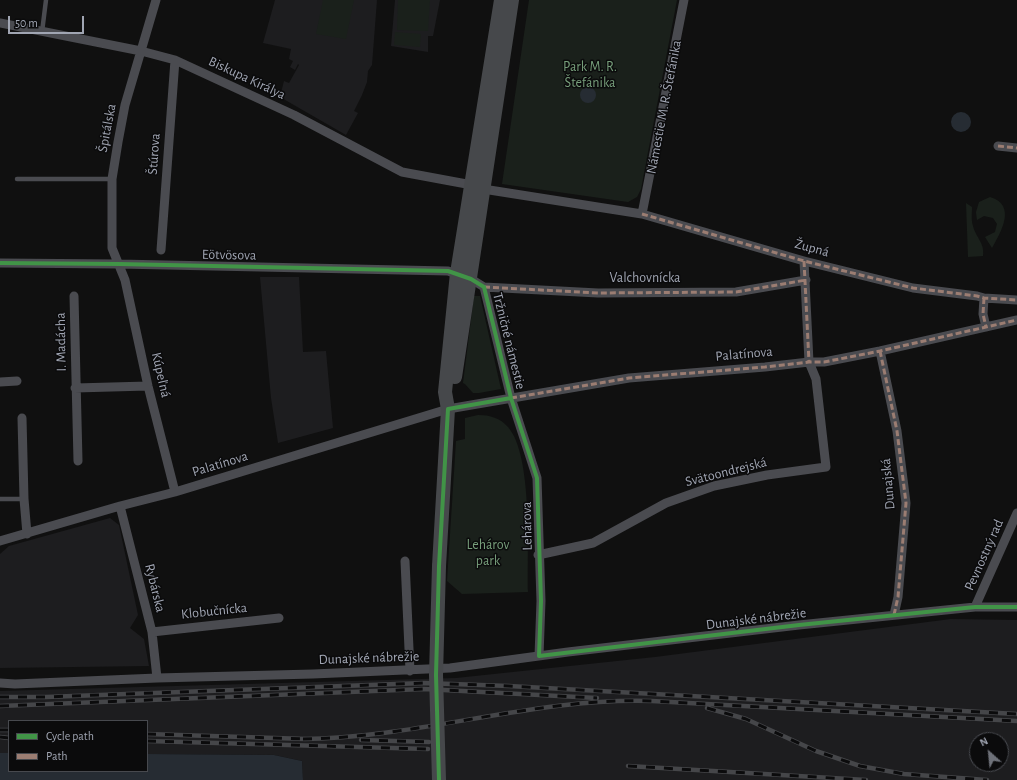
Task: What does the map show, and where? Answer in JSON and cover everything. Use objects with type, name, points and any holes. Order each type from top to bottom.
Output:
[{"type":"main road","points":[[477,187],[501,0]]},
{"type":"main road","points":[[439,780],[436,675],[439,566],[448,409],[445,392],[457,273],[477,187],[512,0]]},
{"type":"main road","name":"Tržničné námestie","points":[[448,409],[453,392],[471,279],[477,187]]},
{"type":"street","name":"Špitálska","points":[[119,264],[112,248],[112,179],[124,105],[142,51],[156,0]]},
{"type":"street","name":"Námestie M. R. Štefánika","points":[[642,214],[678,37],[684,0]]},
{"type":"street","name":"Biskupa Királya","points":[[0,24],[142,51],[175,60],[294,115],[321,125],[402,172],[477,187]]},
{"type":"street","name":"Štúrova","points":[[161,250],[175,60]]},
{"type":"street","points":[[998,146],[1017,148]]},
{"type":"street","name":"Župná","points":[[477,187],[642,214],[804,261],[913,288],[980,297],[1017,300]]},
{"type":"street","points":[[804,261],[809,362]]},
{"type":"street","name":"Eötvösova","points":[[0,263],[441,271],[457,273],[471,279]]},
{"type":"street","name":"Kúpeľná","points":[[119,264],[125,280],[148,386],[175,492]]},
{"type":"street","name":"Tržničné námestie","points":[[448,409],[511,398],[484,287],[471,279]]},
{"type":"street","name":"Valchovnícka","points":[[484,287],[598,292],[736,292],[806,280]]},
{"type":"street","name":"I. Madácha","points":[[74,296],[75,388],[78,461]]},
{"type":"street","points":[[980,297],[983,314],[982,328]]},
{"type":"street","name":"Palatínova","points":[[511,398],[629,378],[809,362],[824,362],[1017,320]]},
{"type":"street","name":"Dunajská","points":[[880,351],[897,431],[906,503],[898,597],[894,615]]},
{"type":"street","name":"Svätoondrejská","points":[[538,555],[593,543],[666,503],[714,486],[767,475],[826,467],[816,379],[809,362]]},
{"type":"street","points":[[0,382],[17,381]]},
{"type":"street","name":"I. Madácha","points":[[75,388],[148,386]]},
{"type":"street","name":"Lehárova","points":[[511,398],[537,478],[538,555],[541,601],[539,656]]},
{"type":"street","name":"Palatínova","points":[[0,541],[120,506],[175,492],[448,409]]},
{"type":"street","points":[[22,418],[24,499],[27,534]]},
{"type":"street","name":"Rybárska","points":[[120,506],[152,632],[157,678]]},
{"type":"street","name":"Pevnostný rad","points":[[976,607],[1017,513]]},
{"type":"street","points":[[405,561],[410,671]]},
{"type":"street","name":"Dunajské nábrežie","points":[[0,683],[15,684],[157,678],[410,671],[458,668],[539,656],[799,625],[976,607],[1017,607]]},
{"type":"street","name":"Klobučnícka","points":[[152,632],[279,618]]},
{"type":"lane","points":[[42,32],[46,0]]},
{"type":"lane","points":[[17,179],[112,179]]},
{"type":"lane","points":[[0,499],[24,499]]},
{"type":"shaded area","points":[[275,0],[377,0],[372,65],[368,71],[367,82],[362,95],[354,111],[358,113],[346,135],[280,97],[284,81],[289,83],[299,65],[298,64],[295,70],[290,67],[293,61],[289,59],[291,49],[263,43]]},
{"type":"shaded area","points":[[395,0],[440,0],[433,36],[428,36],[428,52],[391,46]]},
{"type":"shaded area","points":[[588,87],[594,89],[596,95],[594,101],[588,103],[582,101],[580,95],[582,89]]},
{"type":"shaded area","points":[[961,112],[968,115],[971,122],[968,129],[961,132],[954,129],[951,122],[954,115]]},
{"type":"shaded area","points":[[260,277],[299,277],[303,352],[326,351],[333,428],[278,443],[271,398]]},
{"type":"shaded area","points":[[110,518],[119,525],[138,615],[130,628],[144,639],[149,666],[0,668],[0,554],[9,546]]},
{"type":"shaded area","points":[[951,619],[1017,620],[1017,780],[303,780],[302,761],[274,755],[148,754],[148,720],[8,720],[8,753],[0,753],[0,691],[456,678],[655,657]]},
{"type":"shaded area","points":[[0,753],[8,753],[8,772],[148,772],[148,754],[274,755],[302,761],[303,780],[0,780]]},
{"type":"green space","points":[[323,0],[354,0],[346,39],[316,34]]},
{"type":"green space","points":[[398,0],[430,0],[428,31],[397,30]]},
{"type":"green space","name":"Park M. R. Štefánika","points":[[529,0],[677,0],[641,189],[637,197],[628,202],[502,184]]},
{"type":"green space","points":[[395,32],[421,34],[420,47],[394,45]]},
{"type":"green space","points":[[990,197],[998,201],[1003,206],[1005,212],[1002,227],[992,248],[985,237],[995,232],[997,224],[993,218],[984,216],[977,220],[976,212],[979,202]]},
{"type":"green space","points":[[966,203],[972,207],[972,224],[982,244],[983,256],[968,257]]},
{"type":"green space","points":[[474,296],[480,296],[501,389],[479,393],[473,393],[463,383]]},
{"type":"green space","name":"Lehárov park","points":[[478,415],[487,416],[502,421],[508,427],[516,441],[522,460],[527,506],[528,592],[462,594],[447,581],[456,441],[465,439],[465,418]]},
{"type":"railway","points":[[0,697],[46,697],[424,683],[509,686],[1017,714]]},
{"type":"railway","points":[[0,706],[424,689],[597,698]]},
{"type":"railway","points":[[303,739],[347,737],[390,732],[521,711],[608,701],[652,701],[1017,721]]},
{"type":"railway","points":[[707,708],[746,719],[816,751],[860,766],[904,774],[987,780]]},
{"type":"railway","points":[[0,730],[8,730]]},
{"type":"railway","points":[[148,734],[307,739]]},
{"type":"railway","points":[[0,737],[8,738]]},
{"type":"railway","points":[[361,740],[429,742]]},
{"type":"railway","points":[[148,741],[428,749]]},
{"type":"railway","points":[[628,766],[866,780]]},
{"type":"marked path","points":[[998,146],[1017,148]]},
{"type":"marked path","points":[[642,214],[804,261],[913,288],[984,298],[1017,300]]},
{"type":"marked path","points":[[804,261],[809,362]]},
{"type":"marked path","points":[[484,287],[598,293],[736,292],[806,280]]},
{"type":"marked path","points":[[984,298],[983,314],[986,327]]},
{"type":"marked path","points":[[511,398],[629,378],[809,362],[824,362],[1017,320]]},
{"type":"marked path","points":[[880,351],[897,431],[906,503],[898,597],[894,615]]},
{"type":"cycle path","points":[[0,263],[448,271],[471,279],[484,287],[511,398],[537,478],[541,601],[539,656],[799,625],[975,607],[1017,607]]},
{"type":"cycle path","points":[[439,780],[436,675],[439,566],[448,409],[511,398]]}]
